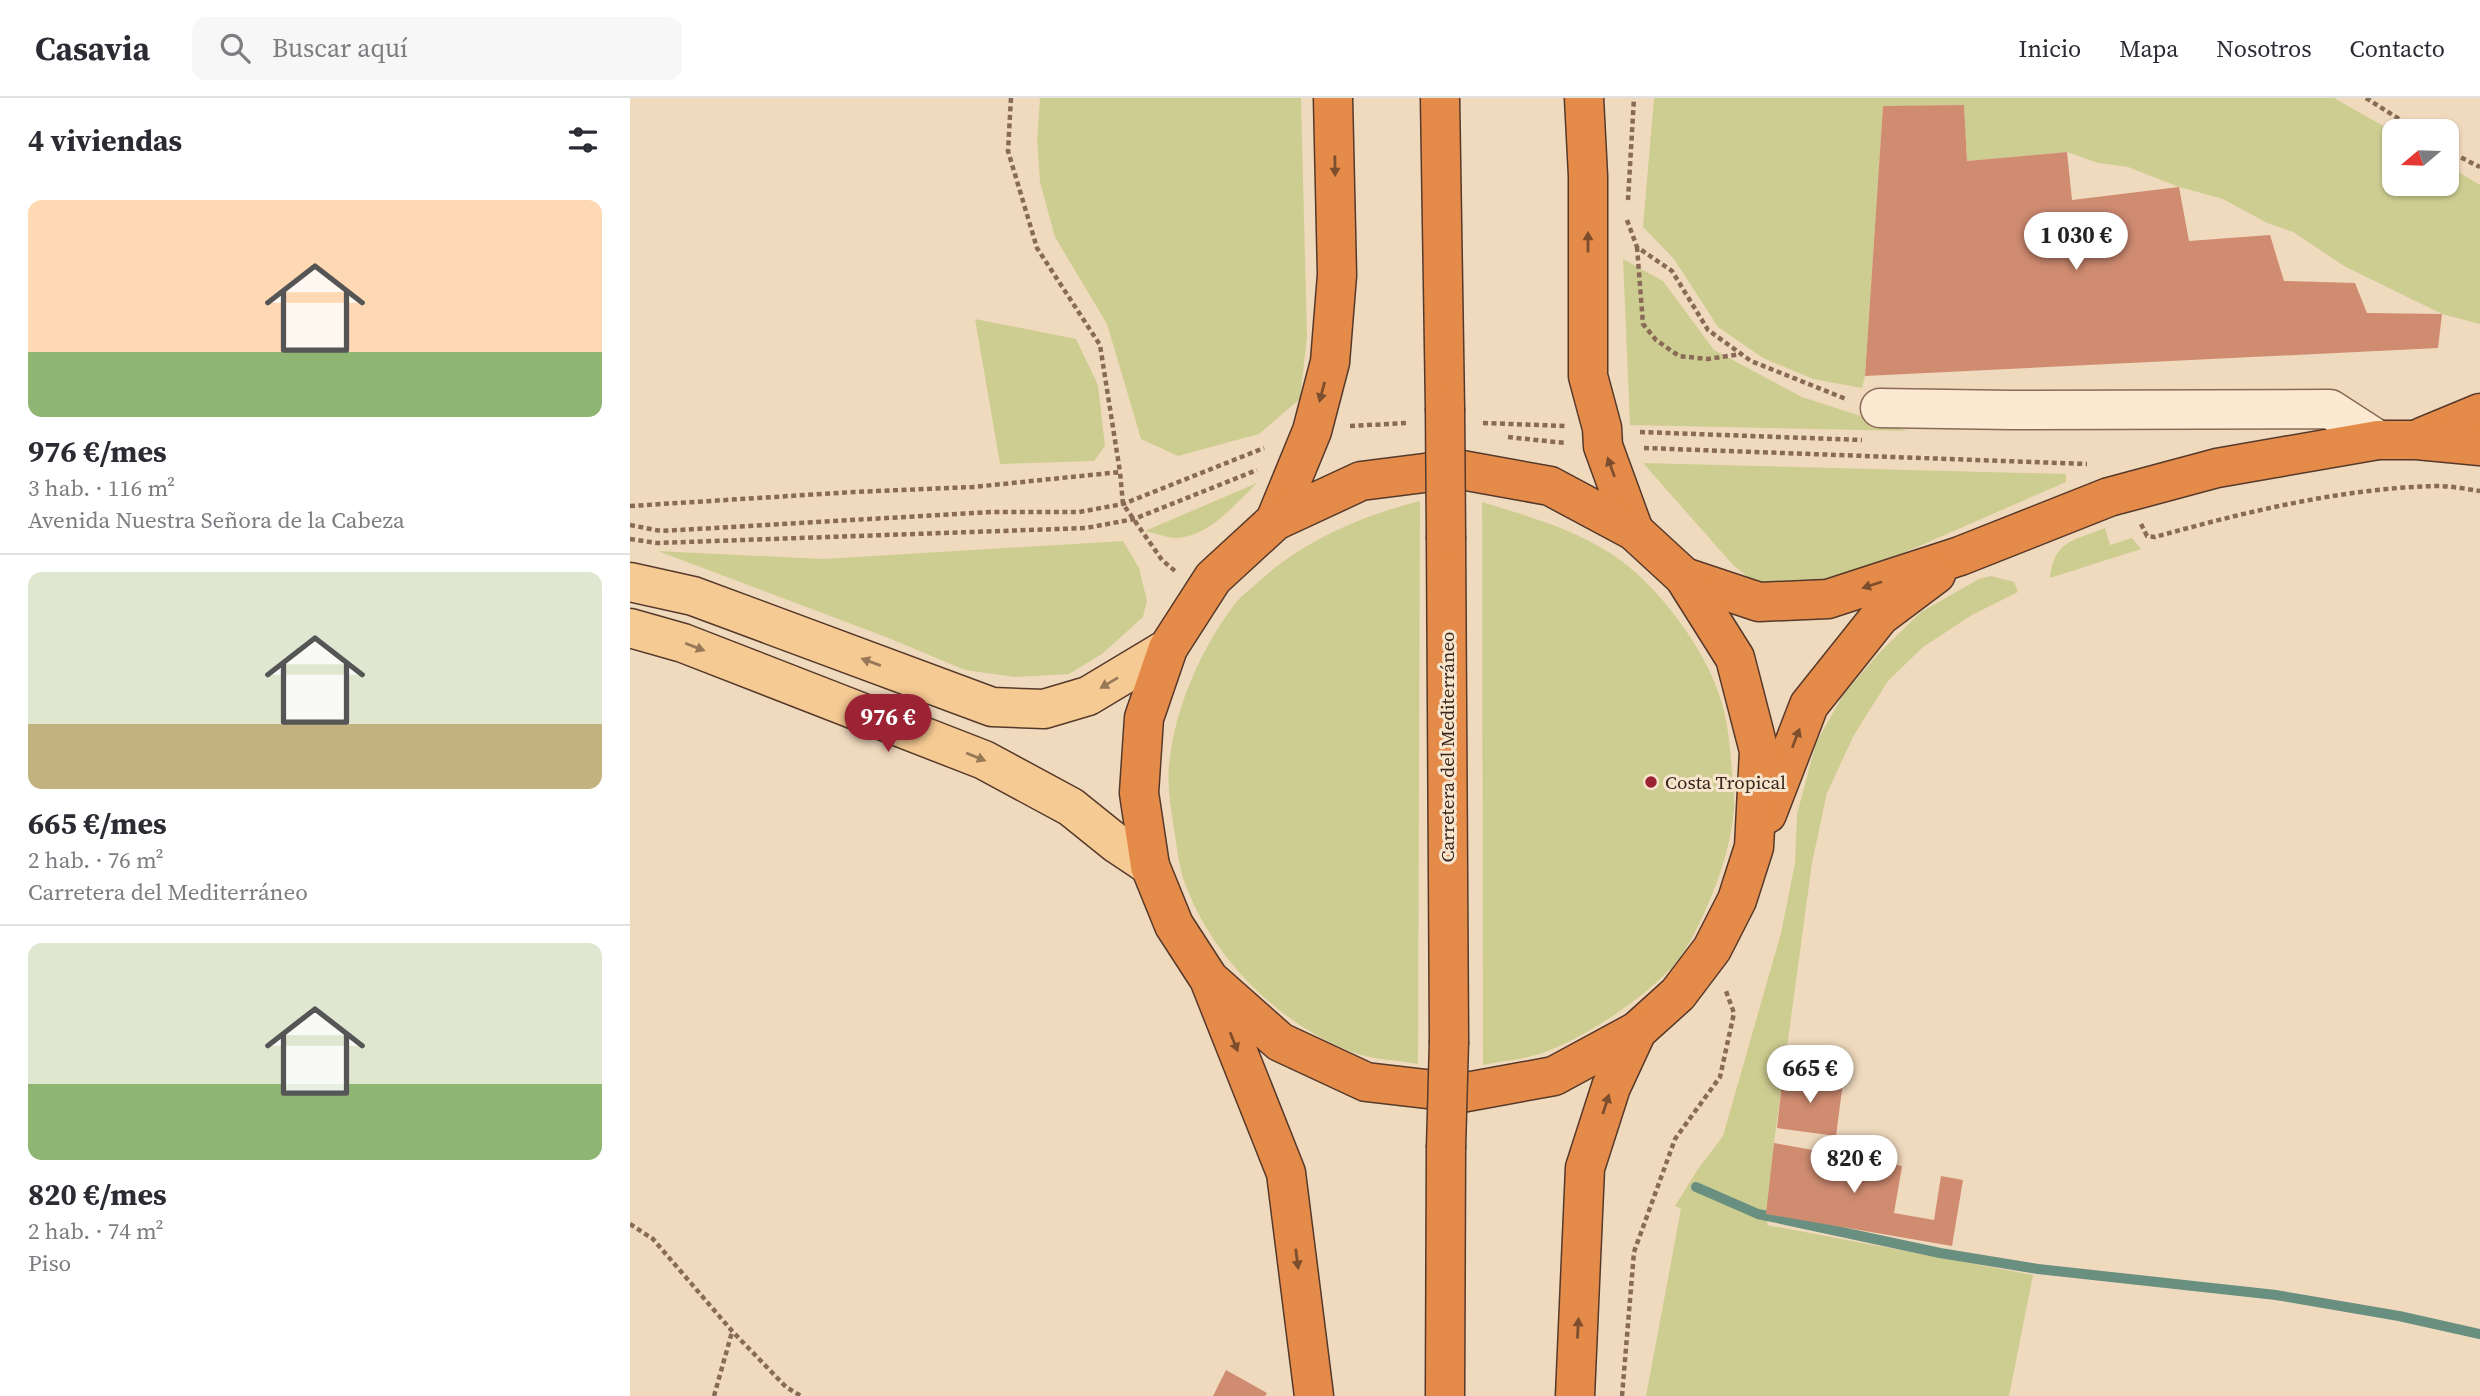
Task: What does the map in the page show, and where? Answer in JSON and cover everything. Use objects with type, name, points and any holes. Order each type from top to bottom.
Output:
[{"type":"highway","points":[[1275,521],[1312,431],[1330,362],[1337,275],[1333,98]]},
{"type":"highway","name":"Carretera del Mediterráneo","points":[[1440,98],[1449,1041],[1446,1396]]},
{"type":"highway","points":[[1584,98],[1588,176],[1588,376],[1602,428],[1603,446],[1634,531]]},
{"type":"highway","points":[[2417,440],[2480,413]]},
{"type":"highway","points":[[1684,576],[1759,602],[1828,599],[1960,556],[2109,497],[2217,468],[2378,440],[2417,440],[2480,446]]},
{"type":"highway","points":[[1314,1396],[1286,1173],[1209,979],[1174,925],[1150,866],[1139,793],[1144,719],[1168,648],[1213,578],[1275,521],[1361,481],[1456,469],[1550,486],[1634,531],[1684,576],[1735,658],[1759,751],[1754,847]]},
{"type":"highway","points":[[1209,979],[1280,1042],[1366,1082],[1461,1093],[1554,1076],[1637,1031],[1678,994],[1712,949],[1737,900],[1754,847],[1808,705],[1880,616],[1960,556]]},
{"type":"highway","points":[[1575,1396],[1585,1168],[1611,1087],[1637,1031]]},
{"type":"main road","points":[[630,582],[693,596],[992,706],[1044,709],[1088,696],[1168,648]]},
{"type":"main road","points":[[630,628],[683,643],[984,760],[1071,807],[1117,844],[1150,866]]},
{"type":"lane","points":[[1880,408],[2330,409],[2378,440]]},
{"type":"path","points":[[1011,98],[1008,151],[1037,247],[1100,345],[1123,504],[1162,560],[1202,595]]},
{"type":"path","points":[[1634,98],[1627,222],[1637,247],[1643,324],[1656,340],[1679,356],[1708,359],[1742,354]]},
{"type":"path","points":[[2366,98],[2399,119]]},
{"type":"path","points":[[2459,156],[2480,167]]},
{"type":"path","points":[[1637,247],[1672,271],[1707,330],[1751,361],[1841,398],[1880,408]]},
{"type":"path","points":[[630,525],[661,531],[991,512],[1079,512],[1123,504],[1265,448]]},
{"type":"path","points":[[1636,448],[2100,464]]},
{"type":"path","points":[[630,539],[657,543],[1086,528],[1134,519],[1268,465]]},
{"type":"path","points":[[630,506],[973,486],[1120,472]]},
{"type":"path","points":[[2139,518],[2147,536],[2155,537],[2224,518],[2368,492],[2439,486],[2480,491]]},
{"type":"path","points":[[1622,1396],[1634,1252],[1675,1139],[1720,1077],[1734,1013],[1712,949]]},
{"type":"path","points":[[630,1224],[653,1238],[732,1331],[786,1387],[801,1396]]},
{"type":"path","points":[[714,1396],[732,1331]]},
{"type":"shaded area","points":[[1040,98],[1301,98],[1307,337],[1300,399],[1259,434],[1178,456],[1141,439],[1107,324],[1055,237],[1040,182],[1037,140]]},
{"type":"shaded area","points":[[1654,98],[2334,98],[2382,125],[2382,196],[2459,196],[2459,172],[2480,185],[2480,324],[2442,314],[2344,266],[2293,232],[2267,223],[2223,199],[2179,187],[2128,167],[2098,163],[2067,152],[1967,161],[1964,105],[1883,107],[1862,388],[1813,379],[1763,358],[1718,327],[1674,259],[1643,227]]},
{"type":"shaded area","points":[[1623,259],[1663,281],[1714,350],[1802,397],[1907,431],[1630,425]]},
{"type":"shaded area","points":[[975,319],[1076,339],[1098,385],[1105,446],[1094,461],[1000,464]]},
{"type":"shaded area","points":[[1643,463],[2066,474],[2066,482],[1851,574],[1812,585],[1770,588],[1749,578],[1733,565]]},
{"type":"shaded area","points":[[1257,483],[1221,518],[1200,532],[1177,538],[1145,531]]},
{"type":"shaded area","points":[[1420,501],[1418,1064],[1362,1055],[1328,1041],[1276,1008],[1232,964],[1198,913],[1184,879],[1178,858],[1169,774],[1176,724],[1191,681],[1210,641],[1239,599],[1293,555],[1333,532],[1376,514]]},
{"type":"shaded area","points":[[1482,502],[1556,526],[1591,542],[1638,574],[1666,605],[1692,639],[1719,694],[1728,733],[1734,801],[1733,821],[1723,865],[1695,933],[1673,966],[1627,1006],[1572,1040],[1536,1055],[1483,1065]]},
{"type":"shaded area","points":[[2105,528],[2110,545],[2132,538],[2141,549],[2050,578],[2052,565],[2061,549]]},
{"type":"shaded area","points":[[1123,541],[1139,568],[1147,601],[1143,617],[1102,654],[1069,674],[1015,677],[965,670],[891,639],[658,551],[823,559]]},
{"type":"shaded area","points":[[1991,576],[2014,582],[2018,592],[1972,615],[1923,647],[1888,681],[1854,735],[1827,793],[1812,863],[1774,1143],[1767,1225],[2033,1275],[2009,1396],[1646,1396],[1681,1209],[1675,1206],[1723,1136],[1781,933],[1795,863],[1797,814],[1816,743],[1843,695],[1879,653],[1921,612],[1979,579]]},
{"type":"building","points":[[1964,105],[1967,161],[2067,152],[2072,200],[2179,187],[2189,241],[2270,235],[2284,281],[2355,283],[2367,313],[2442,314],[2438,348],[1865,376],[1883,106]]},
{"type":"building","points":[[1783,1074],[1843,1082],[1836,1136],[1777,1128]]},
{"type":"building","points":[[1774,1143],[1902,1166],[1894,1213],[1934,1220],[1941,1176],[1963,1180],[1952,1246],[1766,1214]]},
{"type":"building","points":[[1226,1370],[1267,1393],[1265,1396],[1213,1396]]},
{"type":"waterway","points":[[1696,1187],[1758,1214],[1940,1253],[2038,1269],[2276,1295],[2399,1316],[2480,1334]]},
{"type":"place","name":"Costa Tropical","points":[[1651,782]]}]
